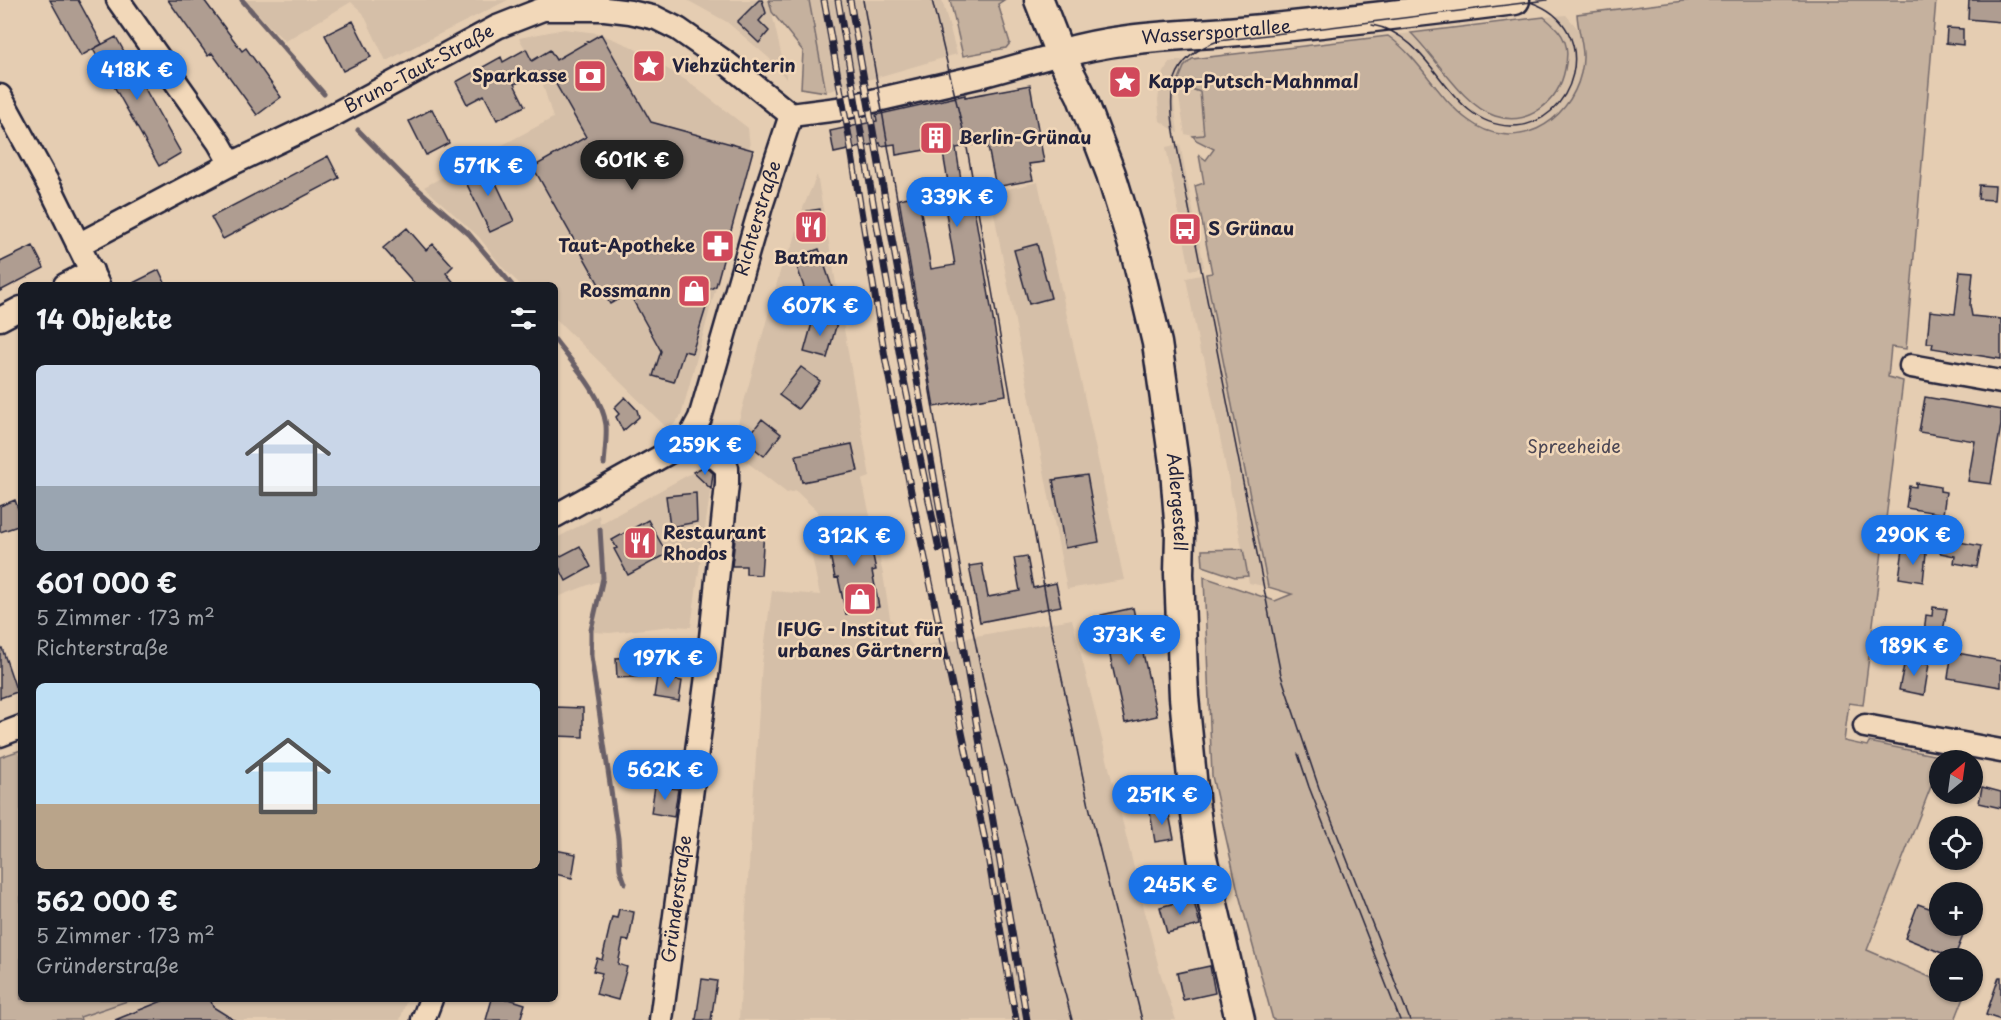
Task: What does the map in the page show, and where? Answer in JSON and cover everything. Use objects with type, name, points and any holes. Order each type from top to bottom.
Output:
[{"type":"main road","name":"Adlergestell","points":[[1039,0],[1060,54],[1081,95],[1111,174],[1136,255],[1157,343],[1175,470],[1180,533],[1179,574],[1184,697],[1195,808],[1202,857],[1240,1020]]},
{"type":"main road","name":"Wassersportallee","points":[[1060,54],[1084,46],[1112,42],[1216,33],[1440,5],[1515,0]]},
{"type":"street","points":[[118,0],[219,143],[231,164]]},
{"type":"street","name":"Bruno-Taut-Straße","points":[[78,244],[231,164],[326,119],[497,27],[543,9],[605,9],[656,18],[678,29],[707,49],[792,115]]},
{"type":"street","points":[[792,115],[838,109],[981,76],[1060,54]]},
{"type":"street","points":[[2,103],[95,278],[78,282]]},
{"type":"street","name":"Richterstraße","points":[[558,514],[682,445],[691,435],[700,418],[745,261],[792,115]]},
{"type":"street","points":[[0,319],[18,310]]},
{"type":"street","points":[[1911,366],[2001,382]]},
{"type":"street","name":"Gründerstraße","points":[[661,1020],[706,676],[727,484],[727,468],[691,435]]},
{"type":"street","points":[[1865,726],[2001,751]]},
{"type":"street","points":[[0,735],[18,728]]},
{"type":"street","points":[[423,1020],[430,1002]]},
{"type":"shaded area","points":[[245,0],[508,0],[386,61],[363,13],[351,2],[285,41]]},
{"type":"shaded area","points":[[687,0],[769,0],[787,80],[769,58],[727,22]]},
{"type":"shaded area","points":[[809,0],[942,0],[957,54],[826,92]]},
{"type":"shaded area","points":[[1566,15],[1578,29],[1584,50],[1582,71],[1576,89],[1566,107],[1553,120],[1538,129],[1519,134],[1501,134],[1469,121],[1455,108],[1413,57],[1388,36],[1411,33],[1425,46],[1522,117],[1538,111],[1551,101],[1557,90],[1559,30],[1544,17]]},
{"type":"shaded area","points":[[564,29],[598,33],[630,46],[687,81],[748,128],[751,158],[681,416],[669,430],[558,321],[558,282],[518,282],[503,268],[479,237],[424,187],[553,118],[540,75],[519,38]]},
{"type":"shaded area","points":[[1192,59],[1184,67],[1200,92],[1204,135],[1193,136],[1185,134],[1177,86],[1174,103],[1178,133],[1160,121],[1158,101],[1161,79],[1169,62]]},
{"type":"shaded area","points":[[1180,144],[1204,267],[1190,270],[1166,147]]},
{"type":"shaded area","points":[[817,175],[870,477],[862,480],[883,574],[890,618],[914,647],[1072,619],[1160,972],[1176,1020],[739,1020],[762,663],[772,591],[820,595],[806,528],[821,525],[817,511],[796,491],[787,493],[743,459],[736,448],[737,427],[783,261],[793,245],[803,208]]},
{"type":"shaded area","points":[[1038,182],[1124,580],[1067,589],[990,193]]},
{"type":"shaded area","points":[[1206,274],[1268,587],[1249,583],[1204,357],[1200,352],[1186,278]]},
{"type":"shaded area","points":[[706,465],[713,472],[691,627],[672,626],[610,633],[594,632],[593,617],[605,583],[596,582],[558,597],[558,537],[599,515],[600,524]]},
{"type":"shaded area","points":[[124,1002],[406,1002],[400,1020],[81,1020],[79,1017]]},
{"type":"green space","points":[[769,0],[809,0],[826,92],[801,88],[803,51],[772,12]]},
{"type":"green space","points":[[950,0],[1004,0],[998,4],[1010,43],[1006,48],[963,56]]},
{"type":"green space","name":"Spreeheide","points":[[1692,0],[1936,0],[1906,349],[1891,347],[1888,377],[1903,381],[1863,705],[1849,703],[1844,741],[1867,746],[1869,742],[1929,754],[1929,792],[1867,950],[1929,977],[1929,1002],[1962,1002],[1955,1020],[1273,1020],[1238,891],[1212,776],[1204,577],[1275,601],[1292,594],[1268,587],[1206,274],[1212,273],[1195,186],[1204,183],[1199,155],[1206,160],[1214,149],[1196,140],[1193,136],[1204,135],[1200,92],[1177,84],[1184,67],[1192,59],[1388,36],[1410,56],[1447,101],[1468,120],[1486,130],[1503,135],[1521,134],[1537,129],[1552,120],[1565,107],[1575,91],[1583,65],[1577,14]]},
{"type":"green space","points":[[1544,17],[1559,31],[1565,42],[1567,55],[1565,69],[1562,81],[1549,101],[1540,109],[1519,118],[1495,116],[1483,111],[1461,92],[1411,33]]},
{"type":"green space","points":[[1243,549],[1248,576],[1235,577],[1203,566],[1202,550]]},
{"type":"green space","points":[[18,751],[18,1002],[124,1002],[80,1017],[81,1020],[0,1020],[0,757]]},
{"type":"building","points":[[50,0],[78,0],[102,44],[81,56]]},
{"type":"building","points":[[168,0],[204,0],[242,51],[246,48],[281,97],[257,115],[212,53],[208,56]]},
{"type":"building","points":[[759,0],[762,0],[766,13],[759,21],[769,31],[759,43],[737,22]]},
{"type":"building","points":[[1969,0],[2001,0],[2001,22],[1968,19]]},
{"type":"building","points":[[353,21],[371,57],[343,71],[325,35]]},
{"type":"building","points":[[1947,28],[1963,29],[1963,45],[1946,43]]},
{"type":"building","points":[[601,34],[651,122],[753,150],[716,286],[703,293],[708,301],[692,353],[684,351],[674,382],[653,376],[661,351],[629,293],[610,304],[533,167],[586,137],[549,72],[514,84],[525,106],[497,120],[484,95],[467,104],[456,82],[501,57],[503,62],[526,49],[532,61],[550,50],[556,60]]},
{"type":"building","points":[[116,37],[181,153],[159,166],[93,49]]},
{"type":"building","points":[[1030,85],[1044,162],[1029,164],[1033,180],[996,187],[987,142],[956,148],[962,186],[970,185],[1006,395],[934,407],[899,199],[918,195],[931,269],[955,265],[942,190],[949,188],[942,147],[896,155],[895,144],[881,146],[880,143],[834,153],[830,131],[877,121],[876,115],[965,95],[965,97]]},
{"type":"building","points":[[432,109],[449,143],[426,155],[409,121]]},
{"type":"building","points":[[328,156],[339,178],[223,239],[211,217]]},
{"type":"building","points":[[486,162],[514,221],[490,232],[462,174]]},
{"type":"building","points":[[1979,185],[1995,186],[1994,200],[1978,199]]},
{"type":"building","points":[[820,209],[823,230],[811,232],[807,211]]},
{"type":"building","points":[[407,228],[426,250],[433,244],[453,266],[446,273],[454,282],[413,282],[383,248]]},
{"type":"building","points":[[1037,244],[1051,298],[1029,304],[1014,250]]},
{"type":"building","points":[[33,246],[44,268],[0,291],[0,262]]},
{"type":"building","points":[[819,249],[835,296],[810,305],[794,258]]},
{"type":"building","points":[[159,270],[165,282],[135,282]]},
{"type":"building","points":[[1960,271],[1973,272],[1970,305],[1972,316],[2001,319],[2001,359],[1932,348],[1933,343],[1927,343],[1930,311],[1955,314]]},
{"type":"building","points":[[814,316],[837,323],[827,358],[804,352]]},
{"type":"building","points":[[801,367],[820,381],[798,409],[779,395]]},
{"type":"building","points":[[625,397],[637,410],[639,417],[623,431],[616,417],[619,414],[614,408]]},
{"type":"building","points":[[1925,397],[2001,410],[2001,425],[1991,484],[1968,481],[1975,441],[1919,432]]},
{"type":"building","points":[[762,419],[781,434],[764,456],[745,441]]},
{"type":"building","points":[[852,444],[858,471],[802,482],[796,455]]},
{"type":"building","points":[[705,466],[713,473],[711,489],[693,472]]},
{"type":"building","points":[[1087,475],[1099,542],[1065,548],[1053,480]]},
{"type":"building","points":[[1916,483],[1940,487],[1940,491],[1946,492],[1943,514],[1906,508],[1909,486],[1916,487]]},
{"type":"building","points":[[696,493],[697,522],[670,527],[666,496]]},
{"type":"building","points":[[15,500],[18,508],[18,526],[0,532],[0,506]]},
{"type":"building","points":[[648,520],[667,554],[628,575],[614,549],[617,548],[612,540]]},
{"type":"building","points":[[866,523],[876,570],[872,571],[879,607],[846,614],[825,532]]},
{"type":"building","points":[[736,529],[764,531],[761,575],[746,574],[746,566],[732,566]]},
{"type":"building","points":[[1943,539],[1981,546],[1977,567],[1954,563],[1955,556],[1940,553]]},
{"type":"building","points":[[580,546],[591,567],[566,581],[558,565],[558,557]]},
{"type":"building","points":[[1903,549],[1926,553],[1923,582],[1899,578]]},
{"type":"building","points":[[1027,556],[1033,588],[1056,583],[1061,606],[980,622],[969,566],[982,564],[988,597],[1020,591],[1014,558]]},
{"type":"building","points":[[1933,607],[1947,609],[1942,637],[1924,634],[1926,615],[1932,616]]},
{"type":"building","points":[[1133,608],[1157,716],[1125,723],[1101,615]]},
{"type":"building","points":[[2,648],[17,692],[0,698],[0,649]]},
{"type":"building","points":[[1952,652],[2001,661],[2001,687],[1948,678]]},
{"type":"building","points":[[650,656],[652,676],[617,678],[616,658]]},
{"type":"building","points":[[1905,660],[1929,664],[1924,695],[1899,690]]},
{"type":"building","points":[[657,677],[682,681],[679,701],[654,697]]},
{"type":"building","points":[[558,707],[583,708],[583,737],[558,736]]},
{"type":"building","points":[[655,786],[678,789],[674,817],[651,813]]},
{"type":"building","points":[[1983,787],[2001,792],[2001,808],[1983,804]]},
{"type":"building","points":[[1168,809],[1174,839],[1155,842],[1150,812]]},
{"type":"building","points":[[558,851],[576,854],[572,878],[558,875]]},
{"type":"building","points":[[1193,898],[1200,925],[1167,933],[1160,907]]},
{"type":"building","points":[[1918,904],[1929,908],[1929,936],[1963,936],[1958,948],[1930,948],[1905,938]]},
{"type":"building","points":[[619,909],[634,912],[629,941],[623,940],[618,964],[627,967],[618,1000],[596,994],[602,973],[593,971],[597,958],[602,960],[612,917],[617,918]]},
{"type":"building","points":[[1210,966],[1215,993],[1183,1000],[1177,973]]},
{"type":"building","points":[[1999,977],[2001,977],[2001,1020],[1986,1015]]},
{"type":"building","points":[[702,979],[717,981],[711,1020],[696,1020]]},
{"type":"building","points":[[160,1002],[211,1002],[213,1007],[234,1020],[115,1020]]},
{"type":"building","points":[[491,1002],[525,1004],[520,1020],[486,1020]]},
{"type":"waterway","points":[[242,0],[324,94]]},
{"type":"waterway","points":[[358,130],[404,177],[469,234],[509,282]]},
{"type":"waterway","points":[[558,344],[586,380],[599,402],[606,425],[604,464]]},
{"type":"waterway","points":[[600,529],[603,578],[591,630],[591,656],[618,838],[620,869],[625,883]]},
{"type":"tram line","points":[[863,0],[962,578],[985,689],[1072,1020]]},
{"type":"tram line","points":[[932,0],[966,142],[1051,627],[1089,806],[1142,1020]]},
{"type":"tram line","points":[[1410,1020],[1319,788],[1281,675],[1175,137],[1171,105],[1172,91],[1175,78],[1189,57],[1218,41],[1547,0]]},
{"type":"tram line","points":[[1372,25],[1394,32],[1411,45],[1470,111],[1488,122],[1510,126],[1533,122],[1551,111],[1565,94],[1573,74],[1574,53],[1568,32],[1554,15],[1530,2]]},
{"type":"tram line","points":[[1298,754],[1400,1020]]},
{"type":"railway","points":[[824,0],[885,357],[913,502],[986,845],[1016,1020]]},
{"type":"railway","points":[[838,0],[904,380],[939,549]]},
{"type":"railway","points":[[850,0],[1027,1020]]},
{"type":"place","name":"Viehzüchterin","points":[[649,66]]},
{"type":"place","name":"Sparkasse","points":[[590,76]]},
{"type":"place","name":"Kapp-Putsch-Mahnmal","points":[[1125,82]]},
{"type":"place","name":"Berlin-Grünau","points":[[936,138]]},
{"type":"place","name":"Batman","points":[[811,227]]},
{"type":"place","name":"S Grünau","points":[[1185,229]]},
{"type":"place","name":"Taut-Apotheke","points":[[718,246]]},
{"type":"place","name":"Rossmann","points":[[694,291]]},
{"type":"place","name":"Restaurant Rhodos","points":[[640,543]]},
{"type":"place","name":"IFUG - Institut für urbanes Gärtnern","points":[[860,599]]}]
